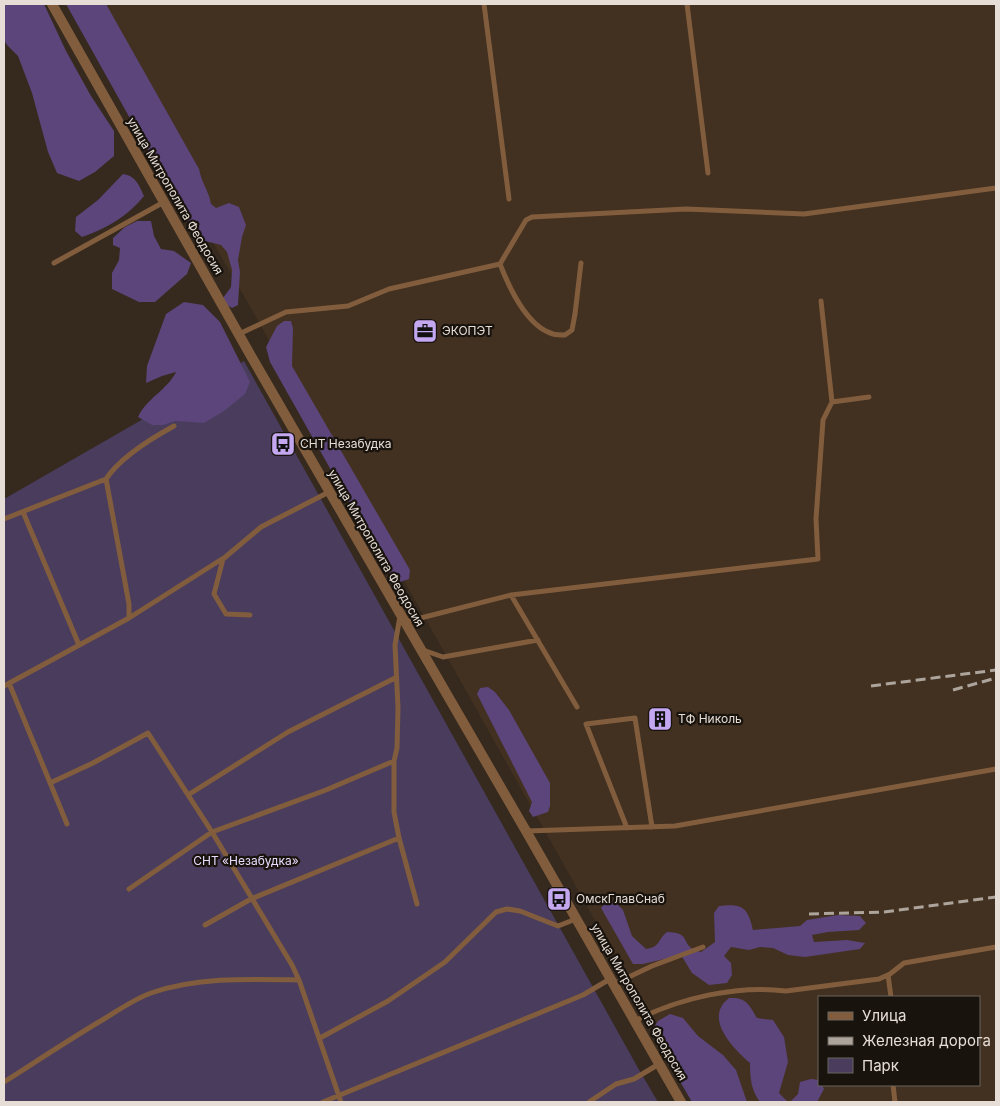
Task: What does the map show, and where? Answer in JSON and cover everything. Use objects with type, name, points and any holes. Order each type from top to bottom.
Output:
[{"type":"street","name":"улица Митрополита Феодосия","points":[[52,4],[328,492],[577,919],[681,1102]]},
{"type":"lane","points":[[484,4],[509,200]]},
{"type":"lane","points":[[687,4],[708,173]]},
{"type":"lane","points":[[238,334],[286,312],[348,306],[389,289],[500,264],[526,220],[532,217],[686,209],[804,214],[996,188]]},
{"type":"lane","points":[[54,263],[164,201]]},
{"type":"lane","points":[[500,264],[510,289],[522,307],[538,325],[553,334],[565,335],[572,330],[581,263]]},
{"type":"lane","points":[[417,904],[394,812],[394,761],[398,708],[394,645],[402,619],[511,595],[818,559],[816,519],[823,420],[832,402],[820,301]]},
{"type":"lane","points":[[832,402],[869,397]]},
{"type":"lane","points":[[4,519],[106,479],[112,470],[159,434],[174,426]]},
{"type":"lane","points":[[106,479],[129,604],[129,618]]},
{"type":"lane","points":[[66,824],[7,684],[129,618],[223,559],[261,527],[328,492]]},
{"type":"lane","points":[[23,512],[79,645]]},
{"type":"lane","points":[[223,559],[214,594],[226,614],[250,615]]},
{"type":"lane","points":[[511,595],[577,706]]},
{"type":"lane","points":[[420,649],[443,657],[538,640]]},
{"type":"lane","points":[[188,795],[288,732],[395,678]]},
{"type":"lane","points":[[627,828],[586,724],[635,718],[652,827]]},
{"type":"lane","points":[[50,784],[148,733],[212,832],[292,965],[320,1038],[341,1102]]},
{"type":"lane","points":[[130,889],[212,832],[326,790],[394,761]]},
{"type":"lane","points":[[526,831],[675,826],[996,769]]},
{"type":"lane","points":[[205,926],[251,899],[399,838]]},
{"type":"lane","points":[[320,1038],[388,1001],[445,962],[496,912],[507,909],[520,911],[558,926],[577,919]]},
{"type":"lane","points":[[323,1102],[612,981],[703,947]]},
{"type":"lane","points":[[635,1021],[674,1003],[740,990],[772,989],[786,991],[879,979],[904,963],[996,947]]},
{"type":"lane","points":[[888,975],[891,996]]},
{"type":"lane","points":[[4,1082],[73,1037],[128,1004],[150,994],[187,984],[213,981],[253,979],[299,980]]},
{"type":"lane","points":[[589,1102],[616,1084],[634,1079],[660,1064]]},
{"type":"lane","points":[[893,1086],[895,1102]]},
{"type":"shaded area","points":[[44,4],[66,51],[91,96],[114,131],[114,156],[95,172],[79,181],[57,173],[48,152],[32,93],[18,56],[4,40],[4,5]]},
{"type":"shaded area","points":[[66,4],[106,4],[199,169],[211,204],[216,208],[229,203],[239,207],[246,225],[238,260],[240,272],[238,305],[232,308],[227,305],[223,298],[231,287],[232,270],[227,252],[221,245],[205,241],[195,233]]},
{"type":"shaded area","points":[[75,4],[996,4],[996,1102],[697,1102],[252,310]]},
{"type":"shaded area","points":[[123,174],[134,179],[144,196],[131,210],[116,221],[82,237],[75,231],[76,217],[98,200]]},
{"type":"shaded area","points":[[137,221],[151,221],[154,236],[161,249],[174,251],[191,263],[187,274],[155,302],[139,302],[112,289],[112,273],[119,260],[120,248],[113,245],[113,238],[125,227]]},
{"type":"shaded area","points":[[184,302],[203,305],[220,322],[250,382],[245,394],[224,411],[204,423],[175,421],[163,425],[152,425],[138,417],[146,404],[168,384],[176,372],[146,383],[147,366],[166,314]]},
{"type":"shaded area","points":[[284,321],[291,321],[293,328],[292,366],[410,570],[409,579],[400,582],[393,580],[270,362],[266,347],[277,326]]},
{"type":"shaded area","points":[[488,687],[495,692],[509,710],[550,783],[550,806],[548,812],[533,817],[529,811],[532,802],[477,694],[480,688]]},
{"type":"shaded area","points":[[606,902],[616,903],[623,910],[632,936],[646,949],[657,945],[667,932],[680,934],[690,947],[701,952],[715,942],[714,913],[719,906],[727,905],[739,906],[743,909],[749,917],[753,930],[800,926],[807,920],[838,915],[860,916],[866,923],[859,930],[812,935],[814,942],[847,940],[865,943],[860,949],[805,957],[788,955],[773,948],[760,947],[749,950],[731,947],[724,956],[731,963],[732,975],[727,983],[709,985],[692,973],[681,955],[643,964],[633,964],[601,908]]},
{"type":"shaded area","points":[[729,998],[746,1002],[757,1018],[773,1020],[784,1037],[788,1062],[779,1093],[788,1102],[760,1102],[757,1097],[752,1084],[750,1063],[729,1041],[720,1023],[719,1014],[722,1006]]},
{"type":"shaded area","points":[[670,1014],[683,1018],[698,1036],[723,1055],[736,1070],[747,1102],[692,1102],[651,1032],[658,1021]]},
{"type":"shaded area","points":[[811,1079],[818,1080],[818,1086],[822,1086],[824,1089],[817,1102],[790,1102],[798,1094],[800,1082]]},
{"type":"green space","name":"СНТ «Незабудка»","points":[[244,361],[658,1102],[4,1102],[4,499]]},
{"type":"railway","points":[[871,686],[996,670]]},
{"type":"railway","points":[[953,690],[996,678]]},
{"type":"railway","points":[[809,914],[884,912],[996,897]]},
{"type":"place","name":"ЭКОПЭТ","points":[[425,331]]},
{"type":"place","name":"СНТ Незабудка","points":[[283,444]]},
{"type":"place","name":"ТФ Николь","points":[[660,719]]},
{"type":"place","name":"ОмскГлавСнаб","points":[[559,899]]}]
